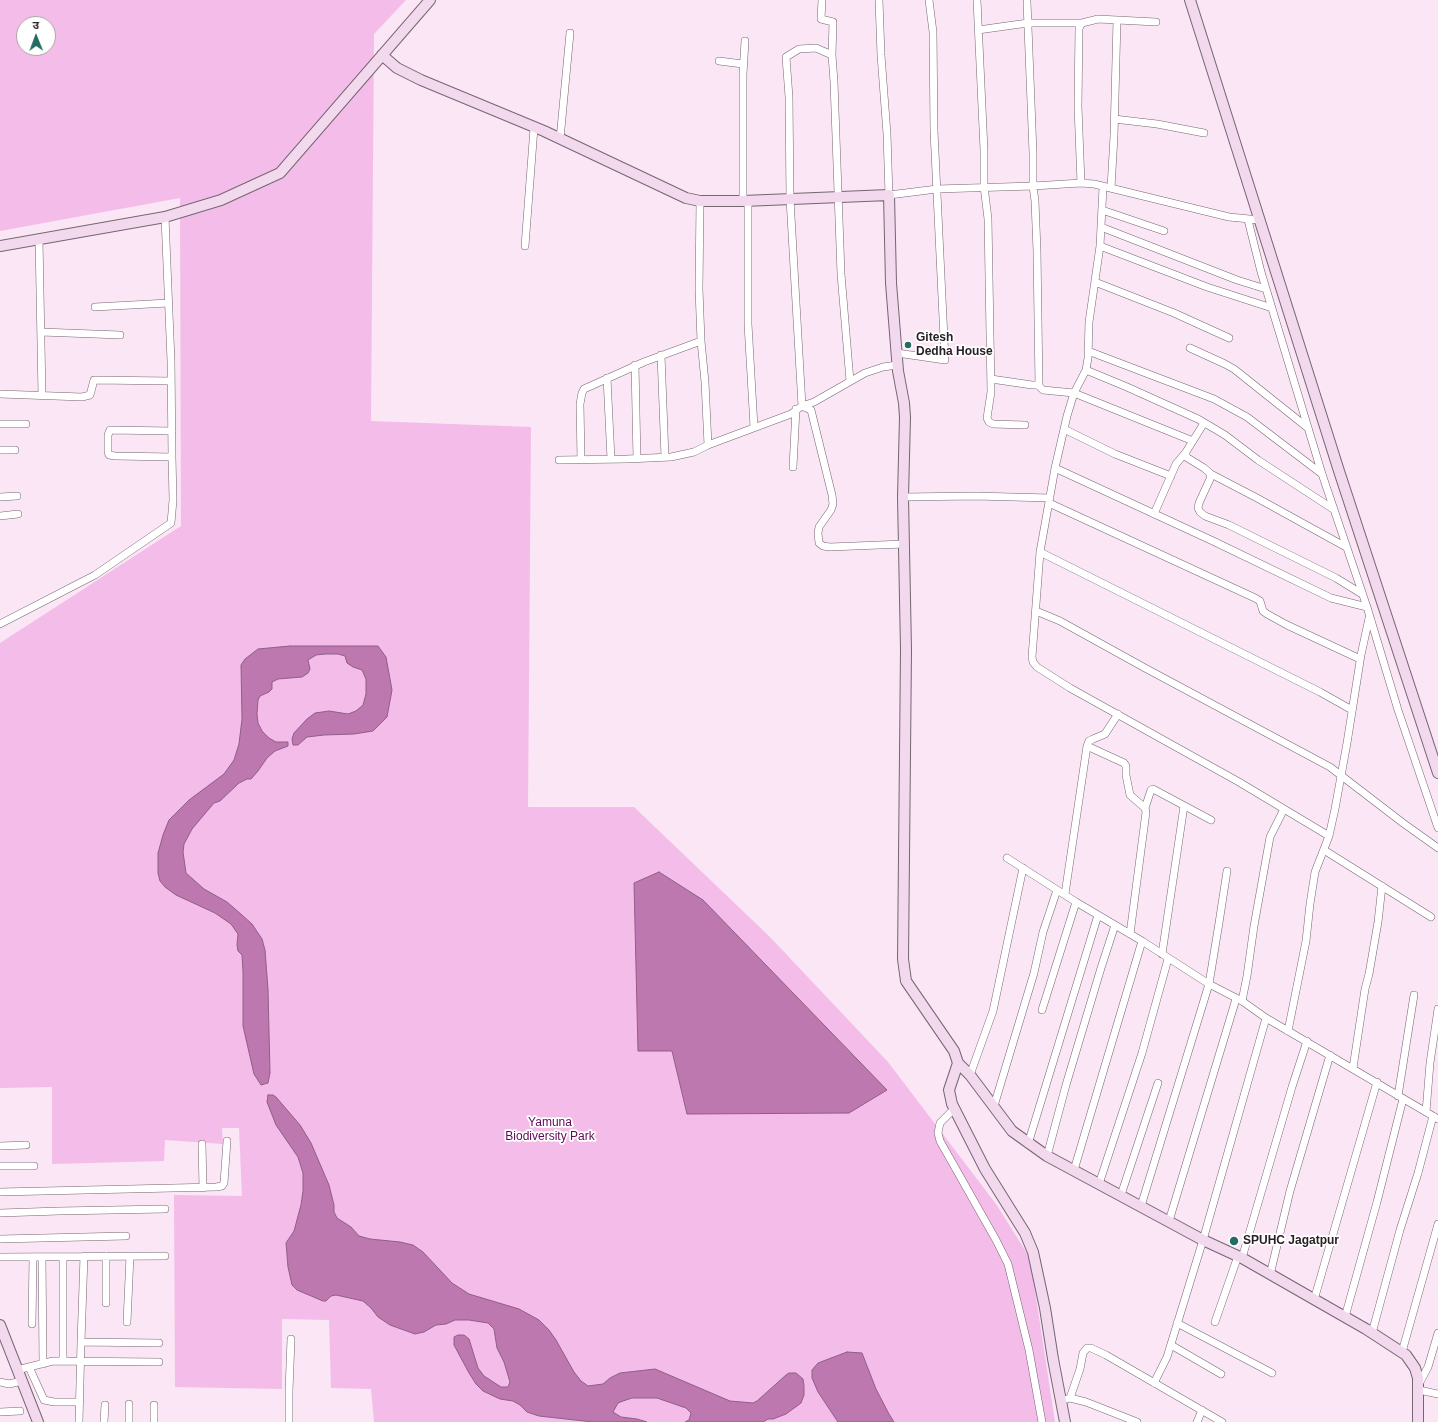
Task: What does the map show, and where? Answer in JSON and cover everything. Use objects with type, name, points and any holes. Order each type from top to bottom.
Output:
[{"type":"street","points":[[0,246],[165,217],[221,200],[280,173],[430,0]]},
{"type":"street","points":[[822,0],[821,19],[833,22],[832,55],[841,274],[850,381]]},
{"type":"street","points":[[879,0],[881,55],[887,134],[891,283],[897,365],[905,417],[904,544],[906,650],[903,962],[906,981],[954,1052],[958,1063],[970,1075],[1012,1131],[1028,1144],[1047,1156],[1122,1195],[1203,1240],[1240,1257],[1345,1317],[1402,1352],[1406,1355],[1415,1368],[1419,1387],[1418,1422]]},
{"type":"street","points":[[897,353],[945,360],[934,131],[933,32],[929,0]]},
{"type":"street","points":[[977,0],[984,150],[984,186],[988,219],[992,392],[987,418],[989,422],[993,424],[1025,425]]},
{"type":"street","points":[[1190,0],[1339,471],[1438,773]]},
{"type":"street","points":[[1027,2],[1033,186],[1037,251],[1038,386]]},
{"type":"street","points":[[978,30],[1028,22],[1082,23],[1098,19],[1156,22]]},
{"type":"street","points":[[1111,188],[1117,20]]},
{"type":"street","points":[[1081,183],[1078,65],[1079,28],[1082,23]]},
{"type":"street","points":[[560,139],[570,33]]},
{"type":"street","points":[[745,41],[743,64],[748,324],[754,427]]},
{"type":"street","points":[[793,467],[799,408],[790,199],[789,104],[786,57],[799,49],[816,48],[832,55]]},
{"type":"street","points":[[382,55],[397,68],[421,80],[560,139],[667,190],[686,198],[700,201],[838,198],[889,195],[937,188],[1033,186],[1081,183],[1094,184],[1229,217],[1260,220]]},
{"type":"street","points":[[719,61],[743,64]]},
{"type":"street","points":[[1114,119],[1157,124],[1204,133]]},
{"type":"street","points":[[525,246],[534,128]]},
{"type":"street","points":[[1104,187],[1102,227],[1089,322],[1086,370],[1074,393],[1064,429],[1055,468],[1040,552],[1032,657],[1033,662],[1037,667],[1070,688],[1240,782],[1329,836]]},
{"type":"street","points":[[700,201],[699,289],[708,444]]},
{"type":"street","points":[[1102,210],[1164,231]]},
{"type":"street","points":[[0,624],[95,575],[171,523],[173,513],[172,431],[165,217]]},
{"type":"street","points":[[1248,220],[1266,289],[1322,474],[1367,607],[1398,710],[1438,828]]},
{"type":"street","points":[[1102,227],[1238,280],[1266,289]]},
{"type":"street","points":[[39,239],[42,396]]},
{"type":"street","points":[[1100,246],[1207,287],[1272,308]]},
{"type":"street","points":[[1094,282],[1174,313],[1229,338]]},
{"type":"street","points":[[95,307],[168,303]]},
{"type":"street","points":[[41,332],[120,335]]},
{"type":"street","points":[[581,460],[580,404],[584,389],[635,365],[701,341]]},
{"type":"street","points":[[1190,348],[1234,369],[1308,428]]},
{"type":"street","points":[[1088,351],[1214,398],[1247,417],[1322,474]]},
{"type":"street","points":[[661,355],[665,457]]},
{"type":"street","points":[[635,365],[637,459]]},
{"type":"street","points":[[560,460],[637,459],[665,457],[694,452],[708,444],[791,414],[799,408],[814,402],[865,373],[883,367],[897,365]]},
{"type":"street","points":[[1086,370],[1127,387],[1204,423],[1225,435],[1258,460],[1334,509]]},
{"type":"street","points":[[607,378],[611,459]]},
{"type":"street","points":[[0,394],[88,397],[91,393],[92,381],[96,379],[171,381]]},
{"type":"street","points":[[991,379],[1037,385],[1042,390],[1074,393],[1193,441]]},
{"type":"street","points":[[799,408],[811,410],[813,415],[832,495],[833,504],[831,510],[819,527],[819,543],[823,546],[830,547],[904,544]]},
{"type":"street","points":[[1154,514],[1176,464],[1186,452],[1204,423]]},
{"type":"street","points":[[0,424],[26,424]]},
{"type":"street","points":[[1064,429],[1115,454],[1171,476]]},
{"type":"street","points":[[172,431],[110,430],[108,435],[109,455],[172,457]]},
{"type":"street","points":[[0,450],[15,450]]},
{"type":"street","points":[[1186,452],[1186,457],[1188,459],[1204,468],[1211,474],[1346,546]]},
{"type":"street","points":[[1055,468],[1213,541],[1331,598],[1367,607]]},
{"type":"street","points":[[1211,474],[1198,508],[1204,516],[1229,526],[1329,574],[1362,594]]},
{"type":"street","points":[[0,497],[17,496]]},
{"type":"street","points":[[904,497],[975,496],[1049,500],[1255,598],[1260,601],[1263,611],[1267,614],[1360,659]]},
{"type":"street","points":[[0,516],[18,514]]},
{"type":"street","points":[[1040,552],[1067,564],[1230,648],[1320,692],[1352,710]]},
{"type":"street","points":[[1036,611],[1067,624],[1145,668],[1330,767],[1438,848]]},
{"type":"street","points":[[1288,1031],[1306,941],[1315,872],[1329,836],[1347,744],[1360,659],[1369,616]]},
{"type":"street","points":[[1064,894],[1087,746],[1089,741],[1105,734],[1118,714]]},
{"type":"street","points":[[1087,746],[1124,763],[1126,766],[1126,775],[1130,794],[1145,808]]},
{"type":"street","points":[[1130,934],[1146,818],[1145,808],[1151,790],[1153,789],[1211,820]]},
{"type":"street","points":[[1162,954],[1184,806]]},
{"type":"street","points":[[1168,1221],[1247,976],[1254,926],[1270,837],[1284,809]]},
{"type":"street","points":[[1324,850],[1431,917]]},
{"type":"street","points":[[1007,858],[1209,984],[1239,1000],[1266,1018],[1377,1082],[1432,1116]]},
{"type":"street","points":[[970,1075],[993,1011],[1023,868]]},
{"type":"street","points":[[1141,1206],[1209,984],[1220,923],[1227,871]]},
{"type":"street","points":[[1353,1068],[1365,989],[1378,922],[1382,886]]},
{"type":"street","points":[[994,1106],[1034,973],[1043,932],[1057,890]]},
{"type":"street","points":[[1042,1010],[1076,902]]},
{"type":"street","points":[[1028,1144],[1098,915]]},
{"type":"street","points":[[1047,1156],[1066,1085],[1101,968],[1116,925]]},
{"type":"street","points":[[1074,1170],[1142,941]]},
{"type":"street","points":[[1099,1184],[1142,1053],[1168,958]]},
{"type":"street","points":[[1345,1317],[1379,1195],[1400,1097],[1414,995]]},
{"type":"street","points":[[1372,1333],[1400,1230],[1418,1173],[1432,1116],[1430,1063],[1438,1009]]},
{"type":"street","points":[[1154,1383],[1168,1357],[1266,1018]]},
{"type":"street","points":[[1215,1322],[1240,1257],[1307,1041]]},
{"type":"street","points":[[1270,1275],[1290,1191],[1330,1055]]},
{"type":"street","points":[[958,1063],[949,1090],[952,1104],[985,1169],[1025,1233],[1033,1252],[1045,1308],[1053,1359],[1066,1399],[1065,1422]]},
{"type":"street","points":[[1314,1300],[1377,1082]]},
{"type":"street","points":[[1122,1195],[1158,1083]]},
{"type":"street","points":[[954,1109],[940,1123],[938,1133],[939,1137],[1008,1264],[1029,1350],[1042,1422]]},
{"type":"street","points":[[0,1192],[203,1188],[222,1186],[224,1183],[227,1141]]},
{"type":"street","points":[[202,1144],[203,1188]]},
{"type":"street","points":[[0,1146],[26,1145]]},
{"type":"street","points":[[0,1166],[34,1166]]},
{"type":"street","points":[[0,1213],[165,1209]]},
{"type":"street","points":[[1402,1352],[1438,1224]]},
{"type":"street","points":[[0,1239],[126,1236]]},
{"type":"street","points":[[79,1422],[84,1256]]},
{"type":"street","points":[[106,1256],[106,1303]]},
{"type":"street","points":[[128,1322],[130,1256]]},
{"type":"street","points":[[0,1257],[165,1256]]},
{"type":"street","points":[[32,1257],[32,1324]]},
{"type":"street","points":[[42,1257],[43,1364]]},
{"type":"street","points":[[63,1361],[64,1257]]},
{"type":"street","points":[[1177,1323],[1272,1373]]},
{"type":"street","points":[[0,1325],[38,1422]]},
{"type":"street","points":[[1419,1387],[1428,1368],[1438,1332]]},
{"type":"street","points":[[289,1422],[291,1339]]},
{"type":"street","points":[[81,1342],[159,1343]]},
{"type":"street","points":[[1171,1345],[1221,1374]]},
{"type":"street","points":[[1066,1399],[1080,1369],[1083,1353],[1087,1348],[1091,1348],[1106,1355],[1222,1422]]},
{"type":"street","points":[[17,1370],[53,1361],[81,1360],[159,1362]]},
{"type":"street","points":[[29,1367],[44,1400],[54,1402],[80,1402]]},
{"type":"street","points":[[0,1382],[9,1384],[22,1381]]},
{"type":"street","points":[[1419,1387],[1438,1394]]},
{"type":"street","points":[[1066,1399],[1086,1402],[1136,1422]]},
{"type":"street","points":[[129,1404],[129,1422]]},
{"type":"street","points":[[104,1405],[104,1422]]},
{"type":"street","points":[[154,1405],[154,1422]]},
{"type":"street","points":[[1197,1422],[1202,1410]]},
{"type":"street","points":[[0,1412],[20,1411]]},
{"type":"green space","name":"Yamuna Biodiversity Park","points":[[0,0],[406,0],[374,34],[371,421],[531,427],[528,807],[634,807],[769,936],[888,1062],[996,1204],[1030,1258],[1055,1422],[374,1422],[371,1389],[331,1388],[329,1320],[282,1319],[282,1389],[175,1387],[174,1195],[242,1196],[239,1128],[222,1128],[223,1144],[165,1140],[164,1161],[52,1164],[52,1087],[0,1088],[0,643],[181,526],[180,198],[0,231]]},
{"type":"shaded area","points":[[290,646],[378,646],[386,657],[392,690],[387,717],[373,731],[354,734],[307,737],[298,745],[293,745],[292,739],[294,733],[315,713],[329,711],[348,714],[356,711],[363,705],[366,694],[366,679],[362,670],[347,663],[345,656],[338,654],[325,654],[316,655],[308,660],[310,669],[308,673],[302,677],[278,679],[272,682],[272,689],[260,696],[258,700],[258,723],[262,731],[269,738],[276,742],[288,742],[288,746],[275,751],[267,758],[251,779],[247,779],[239,783],[220,801],[214,803],[192,829],[184,844],[183,852],[186,873],[204,889],[227,902],[242,915],[252,924],[262,939],[265,950],[268,989],[270,1073],[268,1083],[261,1085],[254,1074],[243,1026],[243,971],[242,955],[238,951],[237,945],[238,934],[231,924],[215,913],[176,895],[165,887],[160,881],[158,873],[158,853],[169,820],[189,800],[224,774],[234,760],[239,744],[242,719],[241,665],[245,659],[258,649]]},
{"type":"shaded area","points":[[659,872],[703,900],[887,1090],[849,1113],[687,1114],[672,1051],[638,1051],[634,883]]},
{"type":"shaded area","points":[[268,1095],[273,1095],[276,1097],[300,1125],[311,1143],[329,1185],[334,1205],[334,1212],[337,1218],[351,1227],[359,1236],[413,1245],[423,1252],[452,1283],[469,1294],[519,1309],[539,1320],[556,1340],[574,1372],[581,1381],[588,1386],[603,1384],[610,1378],[620,1373],[655,1369],[730,1401],[753,1403],[786,1375],[789,1373],[796,1373],[803,1379],[804,1395],[801,1403],[786,1414],[763,1422],[685,1422],[689,1420],[691,1413],[686,1408],[657,1398],[632,1398],[618,1403],[613,1412],[621,1417],[647,1422],[593,1422],[539,1416],[527,1412],[513,1401],[500,1399],[483,1391],[476,1384],[469,1373],[454,1345],[454,1337],[458,1335],[464,1335],[469,1339],[478,1368],[484,1376],[501,1387],[508,1387],[510,1382],[504,1362],[497,1348],[494,1329],[488,1323],[469,1320],[455,1320],[446,1324],[436,1325],[424,1332],[415,1334],[390,1325],[378,1317],[363,1301],[336,1295],[331,1296],[326,1301],[323,1301],[297,1290],[292,1285],[288,1267],[286,1243],[294,1231],[301,1205],[303,1173],[298,1157],[276,1125],[267,1102]]},
{"type":"shaded area","points":[[847,1352],[862,1353],[876,1389],[894,1422],[838,1422],[818,1392],[812,1378],[812,1370],[818,1363]]},
{"type":"place","name":"Gitesh Dedha House","points":[[908,345]]},
{"type":"place","name":"SPUHC Jagatpur","points":[[1234,1241]]}]
